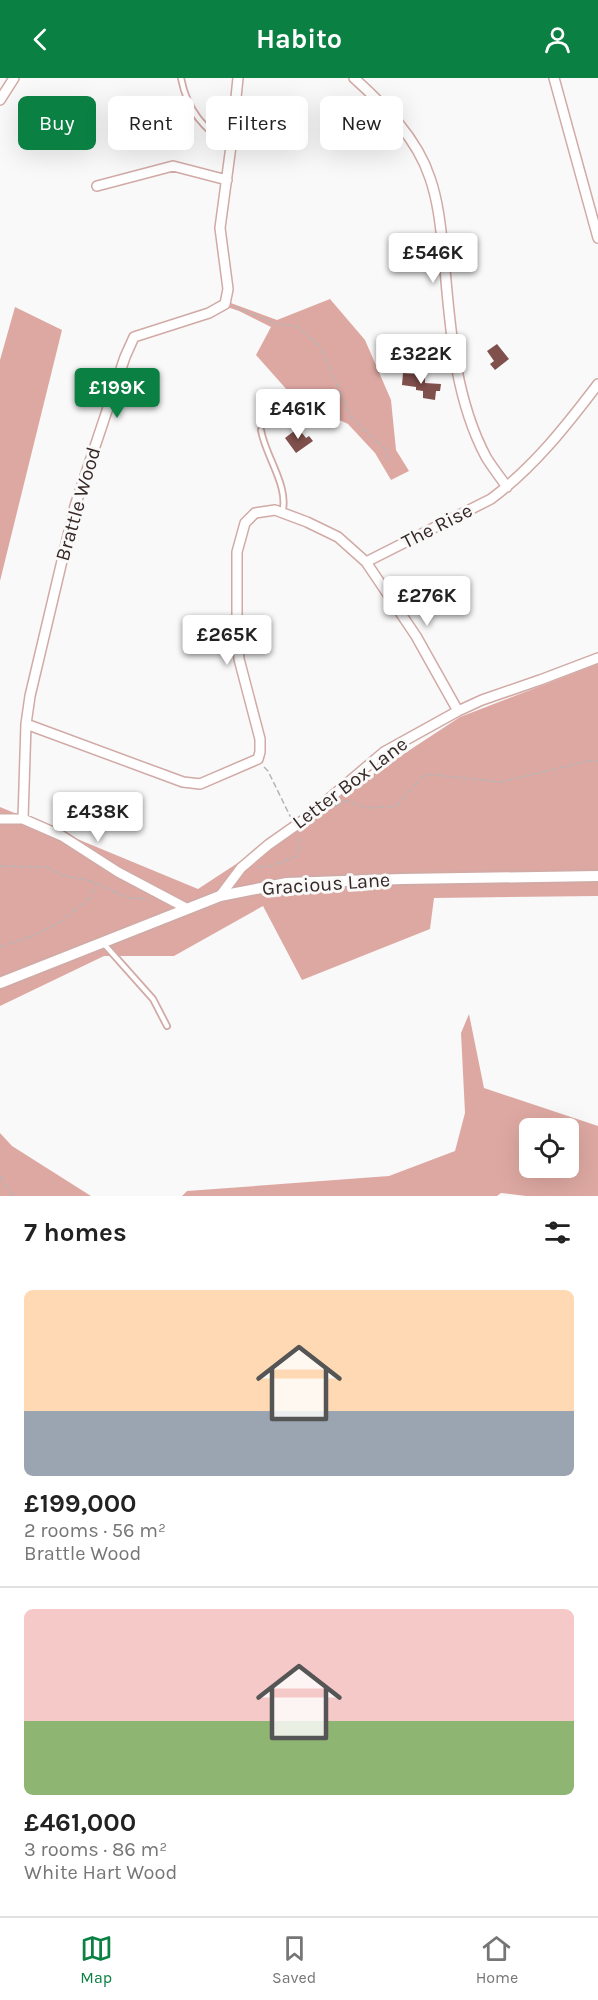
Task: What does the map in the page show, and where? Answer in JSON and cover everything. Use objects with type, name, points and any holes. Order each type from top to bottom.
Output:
[{"type":"street","points":[[0,100],[14,78]]},
{"type":"street","points":[[236,96],[238,78]]},
{"type":"street","points":[[354,78],[380,101],[413,143],[430,177],[442,226],[457,371],[474,429],[487,458],[507,487]]},
{"type":"street","points":[[554,78],[582,186],[598,237]]},
{"type":"street","points":[[225,304],[228,289],[220,228],[231,150]]},
{"type":"street","points":[[98,186],[172,166],[227,180]]},
{"type":"street","name":"Brattle Wood","points":[[23,819],[26,724],[30,696],[75,506],[113,390],[134,337],[210,313],[225,304]]},
{"type":"street","name":"The Rise","points":[[366,562],[491,499],[507,487],[557,437],[598,384]]},
{"type":"street","points":[[26,724],[183,782],[200,784],[258,759],[260,739],[239,659],[237,552],[245,523],[255,513],[275,510],[338,537],[366,562],[416,636],[458,711]]},
{"type":"street","name":"Letter Box Lane","points":[[220,896],[241,868],[384,752],[458,711],[500,693],[598,658]]},
{"type":"street","points":[[0,819],[23,819],[62,836],[118,872],[186,908]]},
{"type":"street","name":"Gracious Lane","points":[[0,983],[220,896],[287,883],[598,876]]},
{"type":"lane","points":[[181,78],[191,106],[206,127]]},
{"type":"lane","points":[[261,430],[270,462],[283,492],[282,513]]},
{"type":"lane","points":[[102,942],[153,999],[167,1026]]},
{"type":"path","points":[[225,304],[276,324],[296,326],[319,345],[351,417],[386,450],[388,462]]},
{"type":"path","points":[[241,868],[272,866],[297,855],[300,845],[294,826],[268,771],[258,759]]},
{"type":"path","points":[[330,807],[347,801],[367,808],[396,806],[425,774],[501,782],[589,761],[598,761]]},
{"type":"path","points":[[0,866],[47,867],[62,875],[95,883],[129,898],[149,899]]},
{"type":"path","points":[[0,947],[33,936],[60,922],[90,898],[95,883]]},
{"type":"path","points":[[0,1176],[13,1196]]},
{"type":"shaded area","points":[[330,299],[365,340],[391,400],[396,450],[409,471],[391,480],[375,453],[348,424],[296,400],[256,355],[271,327],[227,307],[228,302],[277,320]]},
{"type":"shaded area","points":[[15,307],[62,330],[0,581],[0,360]]},
{"type":"shaded area","points":[[598,664],[598,896],[434,898],[430,929],[302,980],[263,906],[174,956],[104,956],[0,1006],[0,807],[198,889],[460,717]]},
{"type":"shaded area","points":[[469,1014],[484,1088],[574,1118],[519,1118],[519,1178],[579,1178],[579,1120],[598,1126],[598,1196],[526,1196],[501,1193],[497,1196],[182,1196],[187,1191],[389,1176],[455,1151],[465,1113],[461,1033]]},
{"type":"shaded area","points":[[0,1133],[12,1146],[91,1196],[0,1196]]},
{"type":"building","points":[[497,344],[509,359],[495,370],[490,364],[494,361],[487,351]]},
{"type":"building","points":[[403,373],[425,375],[425,383],[441,384],[440,391],[436,391],[435,400],[423,398],[423,391],[416,390],[416,387],[402,385]]},
{"type":"building","points":[[298,428],[306,438],[309,436],[313,441],[296,453],[285,438]]}]
